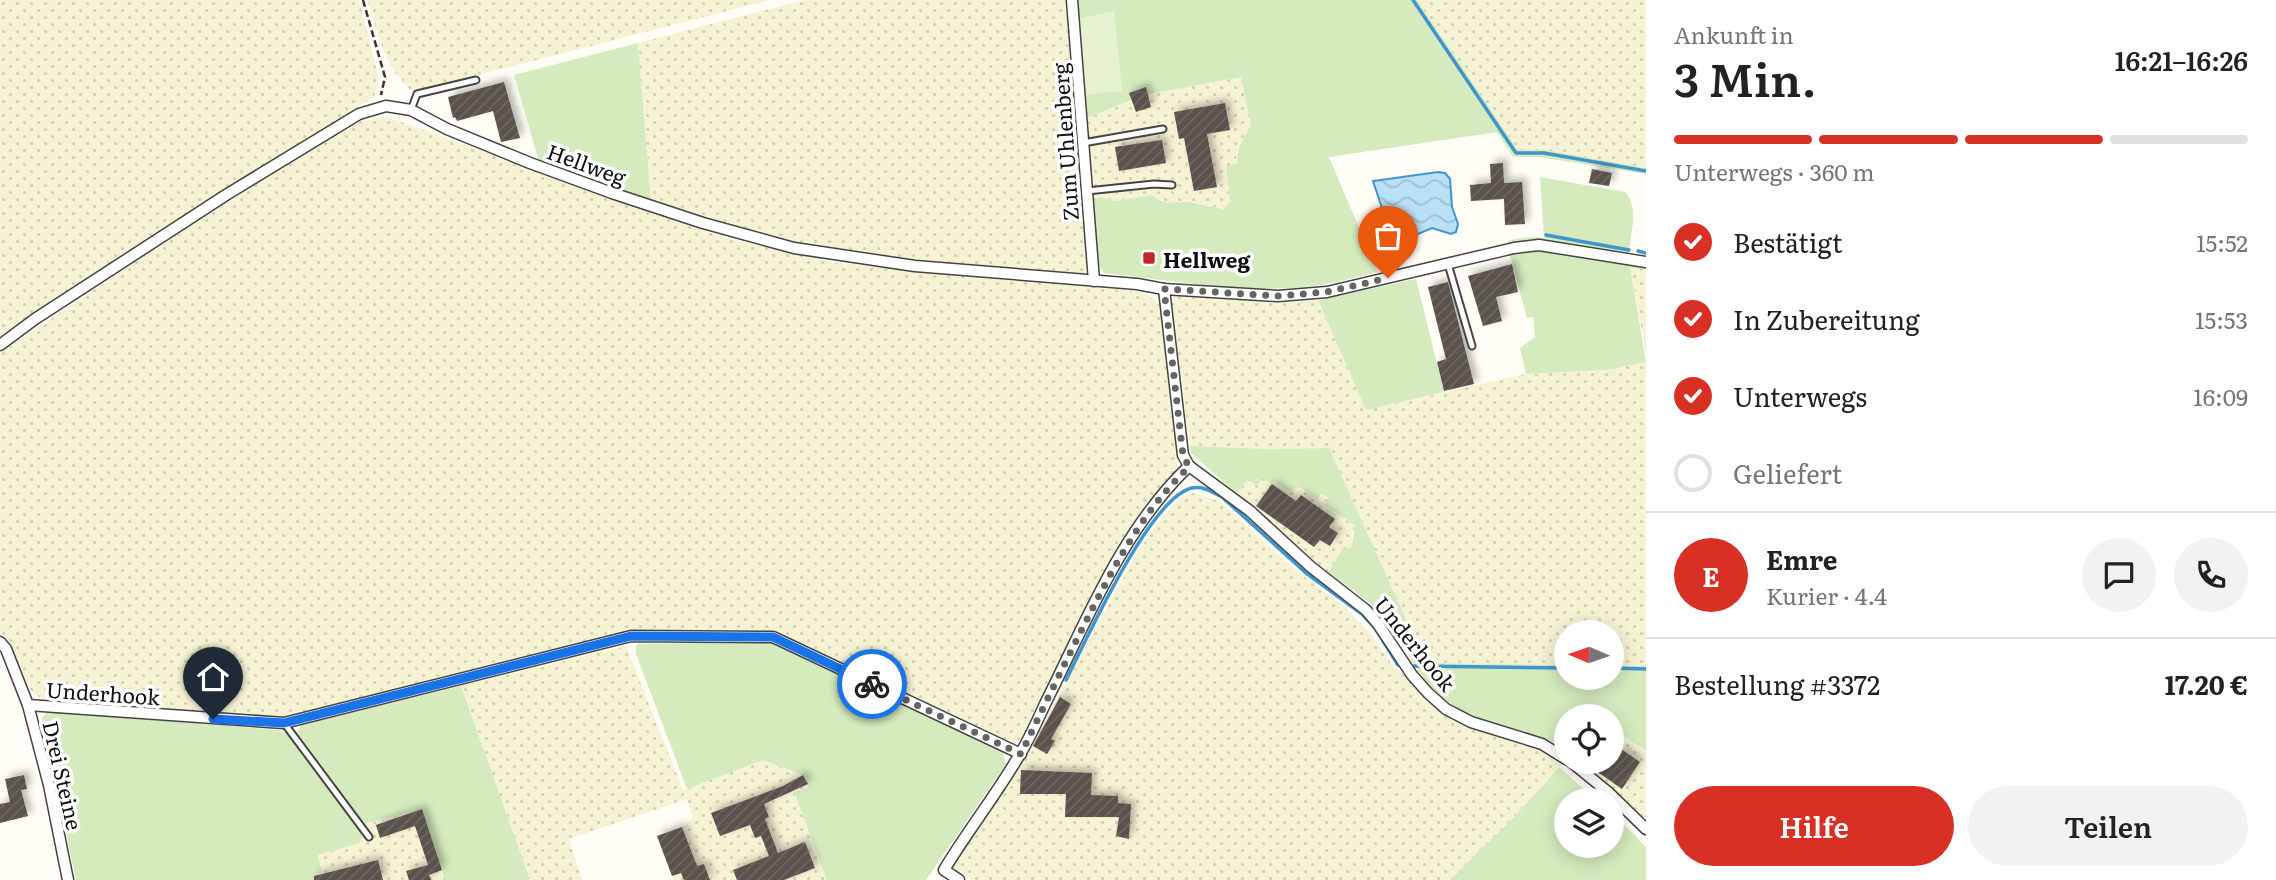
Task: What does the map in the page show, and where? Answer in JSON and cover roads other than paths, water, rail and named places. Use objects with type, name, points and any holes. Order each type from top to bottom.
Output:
[{"type":"street","name":"Zum Uhlenberg","points":[[1072,0],[1094,281]]},
{"type":"street","name":"Hellweg","points":[[0,345],[226,195],[359,114],[386,106],[411,110],[447,129],[530,163],[704,223],[794,248],[915,266],[1137,284],[1164,289],[1279,296],[1326,292],[1514,247],[1539,245],[1646,262]]},
{"type":"street","points":[[959,880],[944,870],[1021,754],[1127,544],[1176,479],[1189,467],[1183,455],[1164,289]]},
{"type":"street","name":"Underhook","points":[[1189,467],[1250,511],[1311,567],[1366,610],[1412,675],[1446,709],[1471,722],[1542,744],[1554,751]]},
{"type":"street","name":"Underhook","points":[[28,705],[284,723],[631,636],[773,637],[1021,754]]},
{"type":"street","name":"Drei Steine","points":[[0,642],[6,649],[28,705],[49,785],[68,880]]},
{"type":"street","name":"Underhook","points":[[1586,774],[1646,829]]},
{"type":"lane","points":[[411,110],[417,94],[477,80]]},
{"type":"lane","points":[[1083,144],[1163,129]]},
{"type":"lane","points":[[1087,191],[1154,184],[1172,185]]},
{"type":"lane","points":[[1448,264],[1472,346]]},
{"type":"lane","points":[[284,723],[369,837]]},
{"type":"water","points":[[1445,173],[1450,179],[1452,207],[1458,224],[1456,232],[1451,234],[1432,228],[1406,239],[1404,246],[1408,253],[1398,255],[1393,231],[1386,220],[1373,181]]},
{"type":"waterway","points":[[1413,0],[1516,153],[1544,153],[1646,171]]},
{"type":"waterway","points":[[1546,235],[1629,250]]},
{"type":"waterway","points":[[1638,251],[1646,253]]},
{"type":"waterway","points":[[1066,680],[1139,542],[1157,516],[1175,497],[1192,488],[1208,490],[1222,497],[1306,573],[1362,614],[1375,628],[1398,665]]},
{"type":"waterway","points":[[1414,666],[1554,668]]},
{"type":"waterway","points":[[1624,668],[1646,669]]},
{"type":"place","name":"Hellweg","points":[[1149,258]]}]
